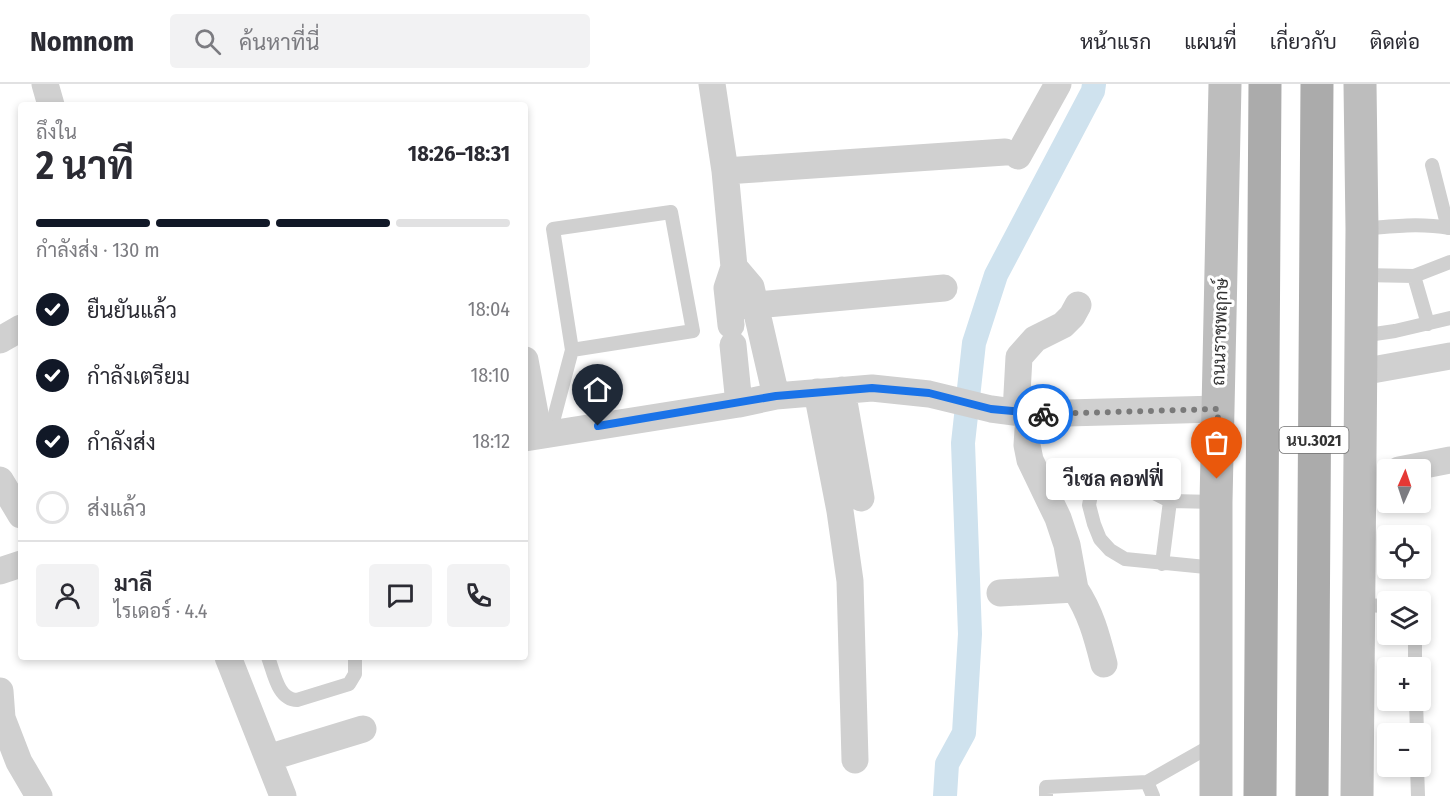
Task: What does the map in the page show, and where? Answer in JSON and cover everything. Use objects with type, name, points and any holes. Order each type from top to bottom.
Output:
[{"type":"main road","name":"ถนนราชพฤกษ์","points":[[1216,796],[1216,502],[1225,84]]},
{"type":"main road","name":"นบ.3021","points":[[1260,796],[1265,84]]},
{"type":"main road","name":"นบ.3021","points":[[1312,796],[1317,84]]},
{"type":"main road","name":"นบ.3021","points":[[1358,796],[1374,605],[1374,474],[1361,372],[1360,84]]},
{"type":"street","points":[[45,84],[50,102]]},
{"type":"street","points":[[712,84],[734,267],[727,288],[739,404]]},
{"type":"street","points":[[724,171],[1011,154],[1058,84]]},
{"type":"street","points":[[734,267],[751,287],[757,305],[776,396]]},
{"type":"street","points":[[731,325],[757,305],[944,288]]},
{"type":"street","points":[[1078,304],[1072,316],[1063,325],[1035,339],[1019,357],[1012,412],[1027,445],[1030,460],[1058,518],[1067,544],[1075,590],[1089,611],[1104,664]]},
{"type":"street","points":[[0,340],[18,330]]},
{"type":"street","points":[[1361,372],[1450,356]]},
{"type":"street","points":[[528,377],[538,435],[739,404],[776,396],[872,388],[929,393],[1012,412],[1218,409]]},
{"type":"street","points":[[829,391],[861,498]]},
{"type":"street","points":[[829,391],[840,511],[850,581],[855,760]]},
{"type":"street","points":[[1431,464],[1450,460]]},
{"type":"street","points":[[0,480],[18,510]]},
{"type":"street","points":[[0,572],[18,565]]},
{"type":"street","points":[[1000,593],[1075,590]]},
{"type":"street","points":[[229,660],[283,796]]},
{"type":"street","points":[[0,691],[2,718],[19,762],[39,796]]},
{"type":"street","points":[[268,758],[363,729]]},
{"type":"lane","points":[[1362,229],[1412,224],[1449,228],[1432,165]]},
{"type":"lane","points":[[538,435],[572,350],[554,229],[671,212],[693,332],[572,350]]},
{"type":"lane","points":[[1362,275],[1414,276],[1450,262]]},
{"type":"lane","points":[[1414,276],[1428,324]]},
{"type":"lane","points":[[1361,336],[1450,318]]},
{"type":"lane","points":[[1216,502],[1170,501],[1138,485],[1120,483],[1104,485],[1091,495],[1089,505],[1100,539],[1110,550],[1125,559],[1216,568]]},
{"type":"lane","points":[[1162,564],[1170,501]]},
{"type":"lane","points":[[269,660],[283,695],[289,700],[297,700],[349,684],[355,674],[355,660]]},
{"type":"lane","points":[[1046,796],[1046,787],[1147,782],[1217,742]]},
{"type":"lane","points":[[1418,777],[1418,796]]},
{"type":"lane","points":[[1147,782],[1153,796]]},
{"type":"waterway","points":[[945,796],[947,764],[964,733],[970,634],[963,443],[974,343],[996,275],[1093,91],[1094,84]]},
{"type":"way so far","points":[[1043,414],[1218,409],[1217,479]]},
{"type":"place","name":"วีเซล คอฟฟี่","points":[[1217,479]]},
{"type":"route","points":[[598,426],[776,396],[872,388],[929,393],[991,409],[1043,414]]}]
